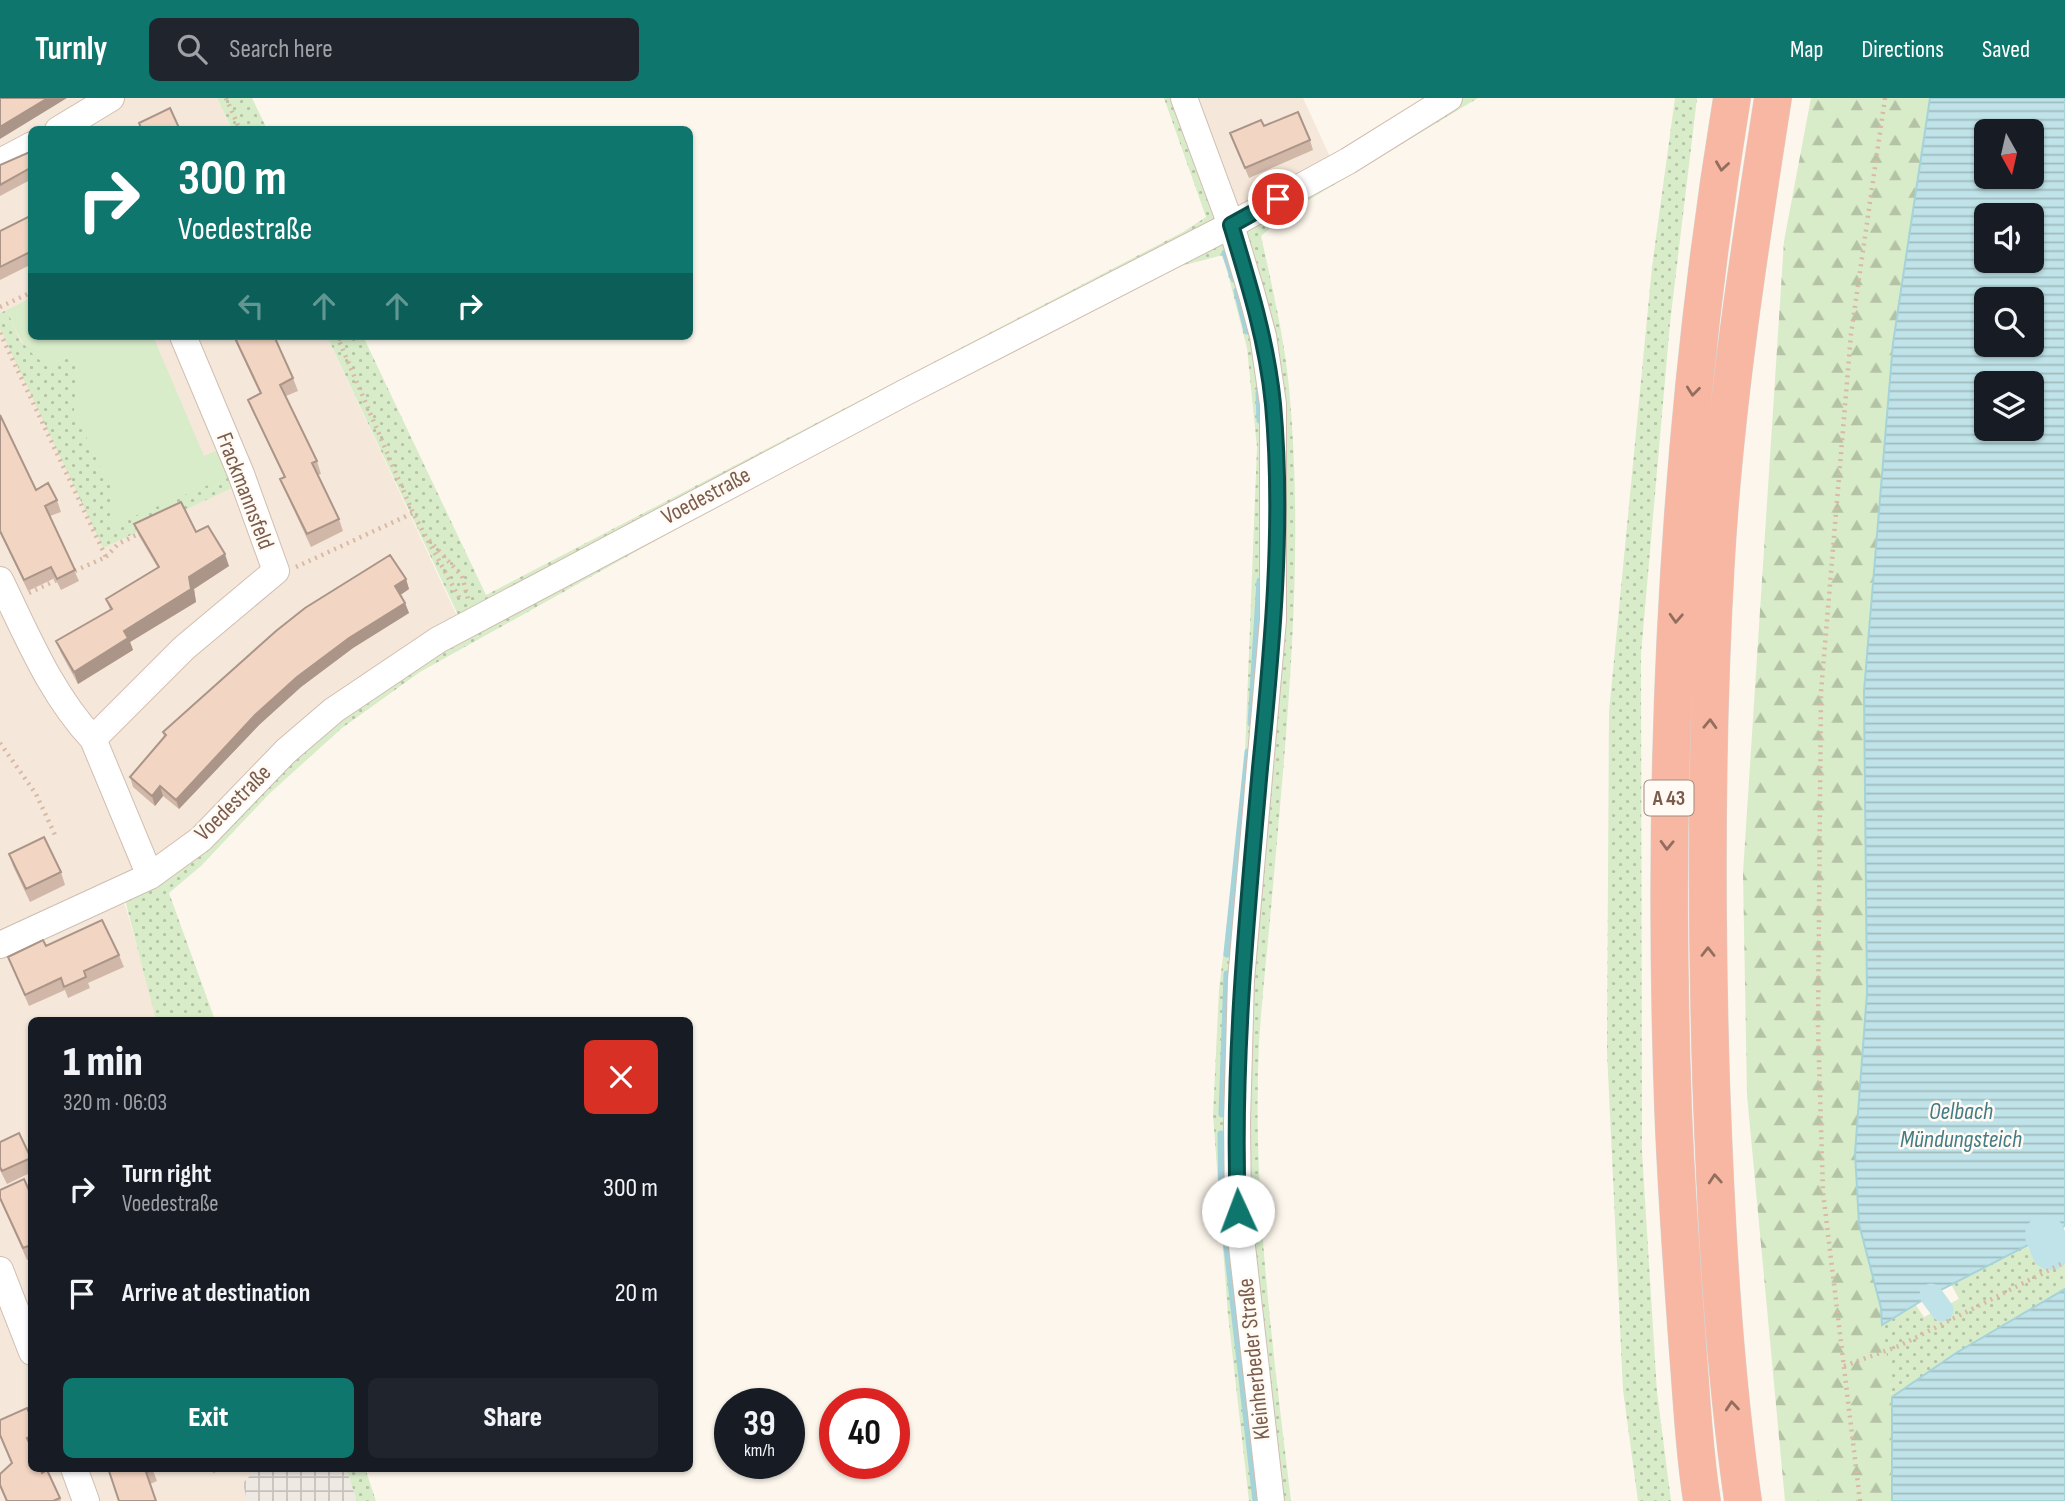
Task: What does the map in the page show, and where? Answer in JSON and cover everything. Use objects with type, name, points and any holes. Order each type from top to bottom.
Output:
[{"type":"highway","name":"A 43","points":[[1702,1501],[1676,1197],[1667,860],[1679,565],[1691,407],[1707,267],[1732,98]]},
{"type":"highway","name":"A 43","points":[[1743,1501],[1724,1319],[1714,1167],[1708,984],[1708,771],[1716,559],[1735,360],[1773,98]]},
{"type":"street","name":"Kleinherbeder Straße","points":[[1185,98],[1231,225],[1263,336],[1273,404],[1273,620],[1241,980],[1237,1123],[1238,1211],[1271,1501]]},
{"type":"street","name":"Voedestraße","points":[[0,946],[150,876],[201,839],[286,751],[334,710],[385,673],[473,620],[1231,225],[1348,161],[1449,98]]},
{"type":"street","points":[[68,126],[104,112]]},
{"type":"street","points":[[0,162],[28,147]]},
{"type":"street","name":"Frackmannsfeld","points":[[93,739],[184,648],[276,571],[241,474],[185,340]]},
{"type":"street","points":[[5,591],[51,683],[70,714],[93,739],[150,876]]},
{"type":"street","points":[[2,1282],[28,1343]]},
{"type":"street","points":[[75,1472],[86,1501]]},
{"type":"path","points":[[226,98],[238,126]]},
{"type":"path","points":[[1860,1501],[1823,1192],[1818,1027],[1821,692],[1851,334],[1885,98]]},
{"type":"path","points":[[0,307],[28,294]]},
{"type":"path","points":[[0,333],[106,556]]},
{"type":"path","points":[[339,340],[413,513],[449,583],[473,620]]},
{"type":"path","points":[[276,571],[287,572],[413,513]]},
{"type":"path","points":[[5,591],[106,556],[118,544],[143,532]]},
{"type":"path","points":[[424,535],[462,576],[473,620]]},
{"type":"path","points":[[0,743],[36,794],[56,838]]},
{"type":"path","points":[[1844,1366],[1899,1346],[2065,1262]]},
{"type":"shaded area","points":[[0,98],[217,98],[231,126],[28,126],[28,340],[329,340],[458,618],[163,859],[114,882],[126,908],[157,1017],[28,1017],[28,1472],[253,1472],[243,1483],[247,1501],[0,1501]]},
{"type":"shaded area","points":[[1197,98],[1303,98],[1331,159],[1239,213]]},
{"type":"shaded area","points":[[253,1472],[347,1472],[357,1501],[247,1501],[243,1483]]},
{"type":"green space","points":[[217,98],[252,98],[266,126],[231,126]]},
{"type":"green space","points":[[1164,98],[1197,98],[1239,212],[1428,98],[1478,98],[1289,212],[1261,236],[1287,368],[1295,514],[1295,578],[1288,706],[1260,1025],[1258,1101],[1261,1216],[1291,1501],[1249,1501],[1228,1315],[1213,1115],[1219,990],[1244,779],[1257,447],[1247,348],[1223,255],[1181,266],[807,456],[420,672],[342,728],[269,794],[202,865],[169,893],[214,1017],[155,1017],[125,900],[380,687],[466,632],[329,340],[365,340],[486,595],[1183,232],[1206,217]]},
{"type":"green space","points":[[1675,98],[1697,98],[1670,323],[1641,654],[1642,1152],[1657,1392],[1671,1501],[1638,1501],[1623,1390],[1607,1051],[1609,712],[1652,267]]},
{"type":"green space","points":[[1811,98],[1930,98],[1893,343],[1864,691],[1867,993],[1855,1153],[1859,1224],[1881,1308],[1892,1397],[1892,1501],[1785,1501],[1747,1095],[1743,873],[1784,241]]},
{"type":"green space","points":[[28,300],[28,340],[155,340],[204,456],[220,449],[230,476],[111,526],[113,492],[74,411],[78,367],[67,358],[47,365],[39,360],[22,341],[7,310]]},
{"type":"green space","points":[[7,310],[20,341],[47,365],[67,358],[78,367],[74,411],[113,492],[114,507],[230,476],[234,487],[103,548],[0,329],[0,313]]},
{"type":"green space","points":[[2026,1243],[2033,1258],[2065,1244],[2065,1289],[1956,1353],[1892,1397],[1882,1325],[1915,1304],[1924,1317],[1959,1299],[1951,1284]]},
{"type":"green space","points":[[347,1472],[366,1472],[376,1501],[357,1501]]},
{"type":"water","name":"Oelbach Mündungsteich","points":[[1930,98],[2065,98],[2065,1226],[1931,1295],[1882,1325],[1881,1308],[1859,1224],[1855,1153],[1867,993],[1864,691],[1893,343]]},
{"type":"water","points":[[2065,1289],[2065,1501],[1892,1501],[1892,1397],[1956,1353]]},
{"type":"building","points":[[0,98],[48,98],[0,127]]},
{"type":"building","points":[[170,108],[178,126],[140,126],[139,123]]},
{"type":"building","points":[[1298,112],[1310,140],[1245,168],[1230,133],[1261,120],[1264,126]]},
{"type":"building","points":[[28,153],[28,169],[0,185],[0,165]]},
{"type":"building","points":[[28,217],[28,253],[0,267],[0,231]]},
{"type":"building","points":[[236,340],[276,340],[293,378],[280,385],[317,461],[312,463],[339,519],[307,534],[280,479],[285,477],[248,400],[261,393]]},
{"type":"building","points":[[0,415],[36,490],[48,483],[57,500],[45,506],[75,570],[57,579],[51,567],[24,580],[0,531]]},
{"type":"building","points":[[181,502],[196,532],[208,526],[225,554],[189,577],[191,589],[124,631],[128,638],[74,672],[56,641],[112,609],[106,599],[159,567],[134,524]]},
{"type":"building","points":[[390,555],[406,579],[395,586],[405,603],[349,638],[297,677],[255,715],[176,800],[160,786],[152,796],[130,777],[166,735],[163,732],[276,631],[305,608]]},
{"type":"building","points":[[44,837],[61,872],[26,889],[9,854]]},
{"type":"building","points":[[102,920],[119,955],[84,971],[86,977],[64,987],[61,978],[25,995],[8,957],[43,940],[46,946]]},
{"type":"building","points":[[19,1133],[28,1152],[28,1159],[2,1171],[0,1142]]},
{"type":"building","points":[[24,1179],[28,1188],[28,1246],[23,1248],[0,1198],[0,1190]]},
{"type":"building","points":[[27,1408],[28,1472],[48,1472],[60,1498],[53,1501],[7,1501],[0,1485],[0,1474],[12,1463],[0,1435],[0,1420]]},
{"type":"building","points":[[109,1472],[146,1472],[156,1501],[119,1501]]},
{"type":"waterway","points":[[1225,253],[1234,279]]},
{"type":"waterway","points":[[1237,291],[1247,331]]},
{"type":"waterway","points":[[1259,393],[1260,420]]},
{"type":"waterway","points":[[1251,723],[1260,581]]},
{"type":"waterway","points":[[1227,954],[1248,752]]},
{"type":"waterway","points":[[1222,1114],[1227,974]]},
{"type":"waterway","points":[[1221,1134],[1222,1203],[1256,1501]]},
{"type":"waterway","points":[[2045,1235],[2051,1250]]},
{"type":"waterway","points":[[1931,1295],[1942,1310]]},
{"type":"route","points":[[1238,1211],[1237,1123],[1241,980],[1273,620],[1275,462],[1273,404],[1263,336],[1231,225],[1278,199]]}]
